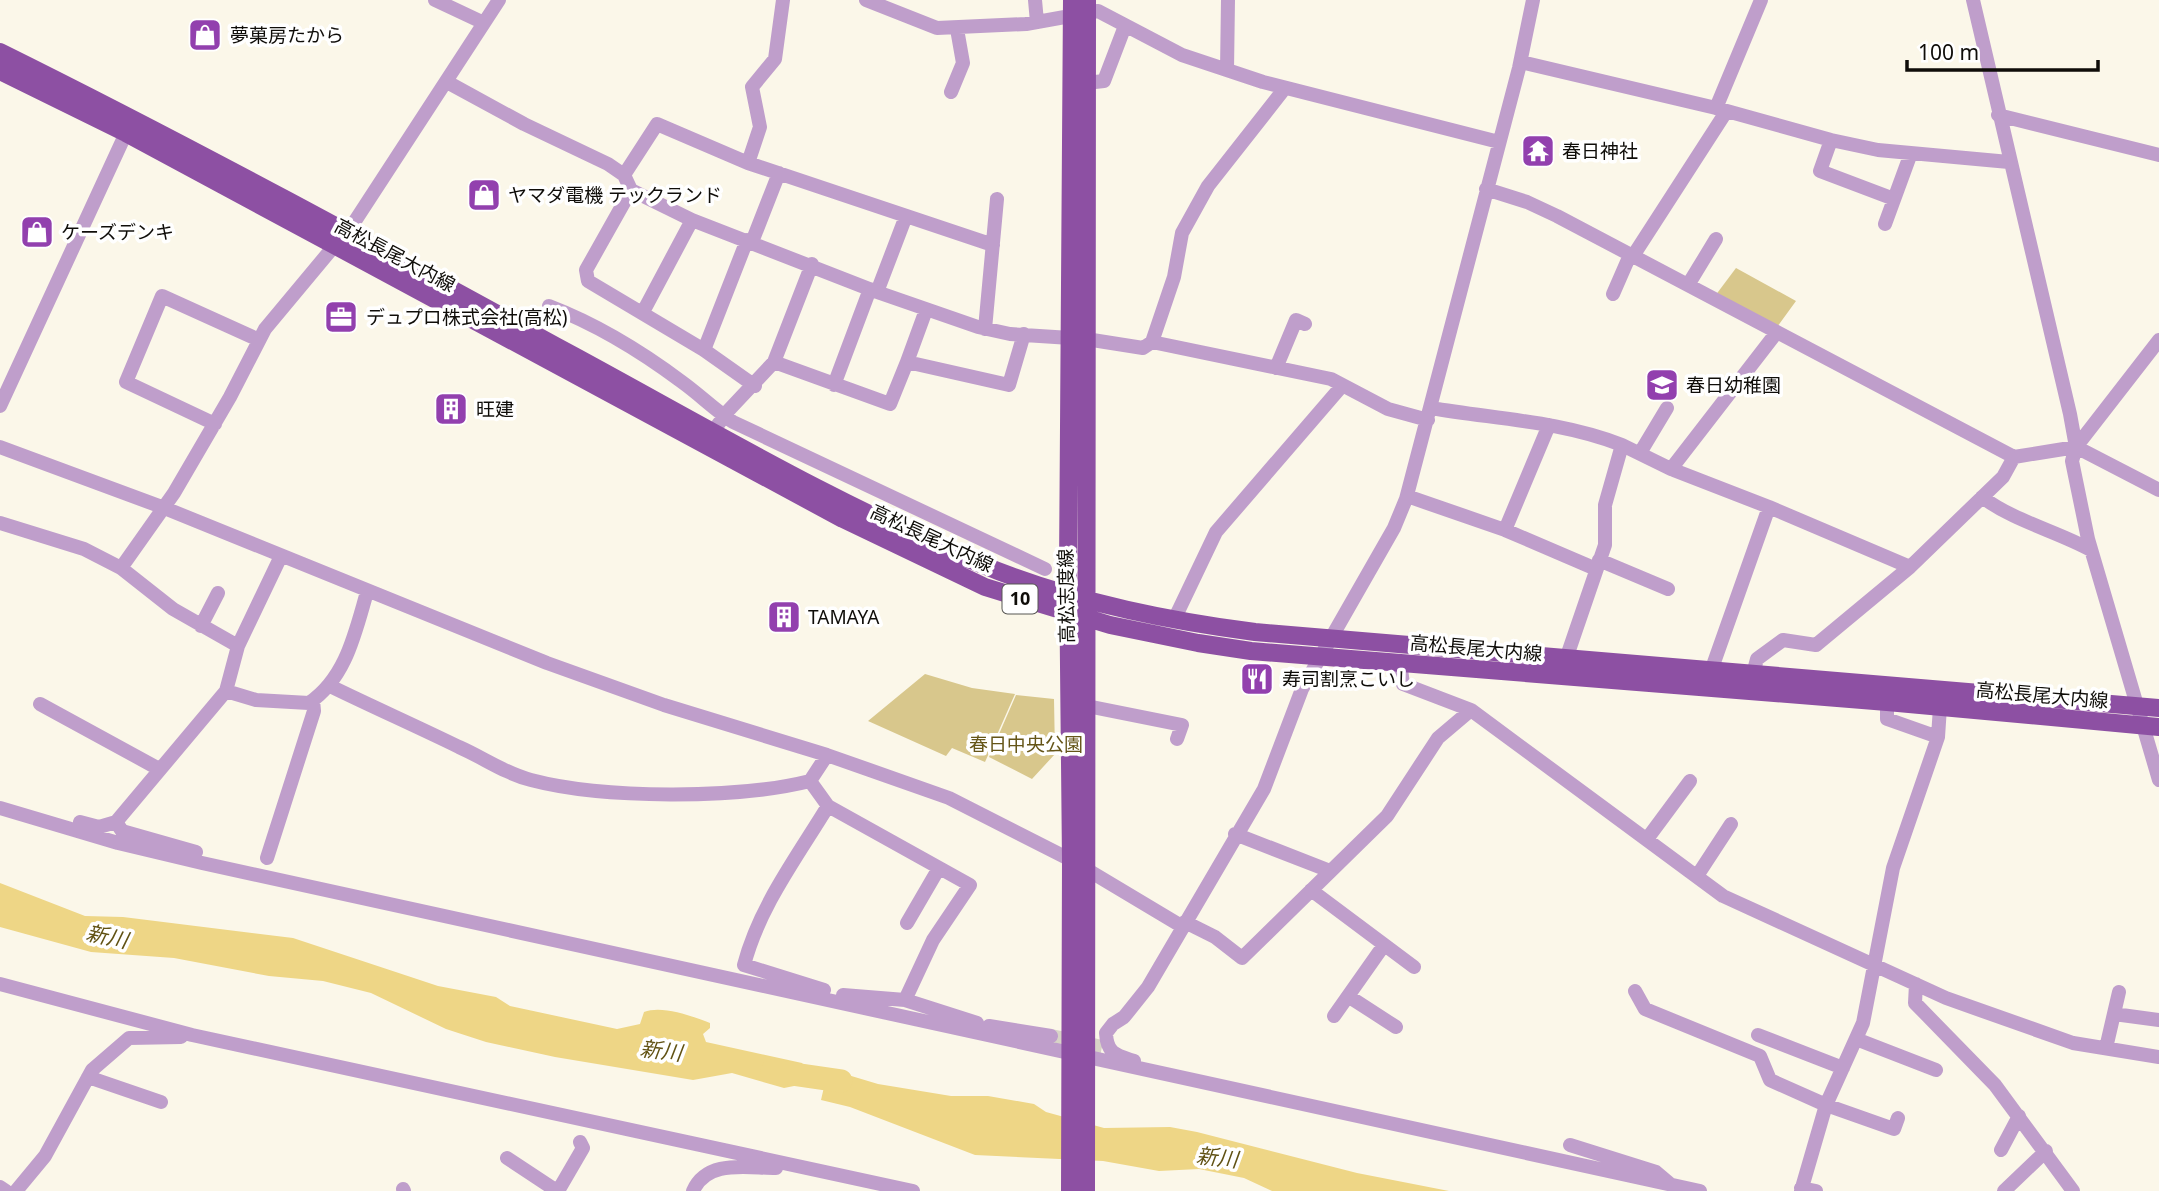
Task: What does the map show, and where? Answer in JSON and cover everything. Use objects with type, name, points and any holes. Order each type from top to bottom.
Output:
[{"type":"main road","name":"高松志度線","points":[[1070,1191],[1078,1059],[1078,864],[1068,593],[1086,83],[1079,7]]},
{"type":"main road","name":"高松志度線","points":[[1078,864],[1087,706],[1087,619],[1078,338],[1079,7]]},
{"type":"main road","name":"高松長尾大内線","points":[[0,52],[134,118],[347,232],[938,567],[985,587],[1087,619],[1198,643],[1318,657],[2152,726]]},
{"type":"main road","name":"高松長尾大内線","points":[[0,71],[126,133],[335,246],[708,438],[945,549],[1000,572],[1068,593],[1174,620],[1329,640],[2159,708]]},
{"type":"main road","name":"高松志度線","points":[[1078,1059],[1086,1191]]},
{"type":"street","points":[[121,568],[174,493],[215,424],[257,340],[347,232],[499,0]]},
{"type":"street","points":[[748,163],[760,127],[752,87],[775,59],[783,0]]},
{"type":"street","points":[[866,0],[918,23],[957,29],[1037,22],[1079,7],[1098,11],[1182,55],[1227,70],[1285,88],[1499,142]]},
{"type":"street","points":[[1035,0],[1037,22]]},
{"type":"street","points":[[1227,0],[1227,70]]},
{"type":"street","points":[[1178,1077],[1118,1056],[1104,1047],[1108,1029],[1124,1017],[1148,987],[1235,834],[1264,789],[1287,724],[1318,657],[1394,528],[1407,496],[1429,414],[1521,62],[1533,0]]},
{"type":"street","points":[[1613,294],[1631,256],[1721,110],[1761,0]]},
{"type":"street","points":[[1973,0],[2076,447]]},
{"type":"street","points":[[444,2],[484,23]]},
{"type":"street","points":[[1086,83],[1104,81],[1125,26]]},
{"type":"street","points":[[951,92],[962,63],[957,29]]},
{"type":"street","points":[[1521,62],[1721,110],[1831,140],[1910,153],[2009,162]]},
{"type":"street","points":[[447,82],[624,175],[631,190],[692,220],[926,310],[985,329],[1078,338],[1143,348],[1152,342],[1174,277],[1182,233],[1208,186],[1285,88]]},
{"type":"street","points":[[1998,115],[2159,155]]},
{"type":"street","points":[[624,175],[657,124],[748,163],[993,244]]},
{"type":"street","points":[[0,406],[126,133]]},
{"type":"street","points":[[1831,140],[1819,171],[1894,199]]},
{"type":"street","points":[[1885,224],[1910,153]]},
{"type":"street","points":[[704,350],[779,173]]},
{"type":"street","points":[[1486,189],[1527,202],[2014,457],[2076,447],[2159,490]]},
{"type":"street","points":[[631,190],[586,270],[587,281],[704,350],[755,386]]},
{"type":"street","points":[[985,329],[997,199]]},
{"type":"street","points":[[834,385],[906,216]]},
{"type":"street","points":[[643,312],[692,220]]},
{"type":"street","points":[[1688,285],[1716,239]]},
{"type":"street","points":[[708,438],[724,416],[755,386],[774,362],[812,264]]},
{"type":"street","points":[[215,424],[127,382],[162,296],[257,340]]},
{"type":"street","points":[[549,306],[583,320],[629,347],[675,377],[724,416],[1045,569]]},
{"type":"street","points":[[774,362],[890,404],[926,310]]},
{"type":"street","points":[[1276,368],[1296,320],[1305,324]]},
{"type":"street","points":[[1671,469],[1777,332]]},
{"type":"street","points":[[907,362],[1009,385],[1024,334]]},
{"type":"street","points":[[2159,340],[2076,447],[2072,461],[2091,550],[2138,705],[2152,726],[2159,779]]},
{"type":"street","points":[[1152,342],[1331,379],[1388,409],[1549,425],[1593,433],[1671,469],[1769,507],[1910,568]]},
{"type":"street","points":[[1174,620],[1216,532],[1342,387]]},
{"type":"street","points":[[1640,453],[1667,408]]},
{"type":"street","points":[[1505,530],[1549,425]]},
{"type":"street","points":[[1566,659],[1605,544],[1605,505],[1622,445]]},
{"type":"street","points":[[0,447],[162,507],[368,592],[664,705],[827,755],[949,798],[1078,864],[1184,925],[1215,937],[1242,958],[1387,816],[1438,738],[1471,710]]},
{"type":"street","points":[[1753,674],[1758,659],[1783,640],[1816,645],[1910,568],[2003,477],[2014,457]]},
{"type":"street","points":[[1407,496],[1668,589]]},
{"type":"street","points":[[1982,497],[1999,509],[2058,532],[2091,550]]},
{"type":"street","points":[[1711,671],[1769,507]]},
{"type":"street","points":[[0,523],[84,549],[121,568],[173,609],[238,646]]},
{"type":"street","points":[[30,817],[42,812],[99,827],[116,822],[226,691],[238,646],[281,556]]},
{"type":"street","points":[[226,691],[256,700],[309,703],[330,686],[348,653],[368,592]]},
{"type":"street","points":[[201,626],[218,593]]},
{"type":"street","points":[[1400,663],[1403,684],[1471,710],[1723,896],[1946,998],[2073,1043],[2159,1057]]},
{"type":"street","points":[[330,686],[462,748],[489,765],[531,780],[596,791],[686,794],[737,791],[810,780],[827,755]]},
{"type":"street","points":[[267,858],[314,711],[313,700]]},
{"type":"street","points":[[1887,702],[1887,719],[1938,737]]},
{"type":"street","points":[[40,704],[159,769]]},
{"type":"street","points":[[1087,706],[1182,725],[1178,739]]},
{"type":"street","points":[[1806,1190],[1826,1105],[1856,1039],[1875,964],[1894,867],[1938,737],[1941,707]]},
{"type":"street","points":[[810,780],[828,806],[970,885],[933,940],[905,1000]]},
{"type":"street","points":[[1647,839],[1690,780]]},
{"type":"street","points":[[828,806],[771,899],[751,940],[744,965],[840,995],[905,1000],[980,1028],[1078,1059],[1178,1077],[1700,1191]]},
{"type":"street","points":[[0,808],[202,863],[980,1028],[1051,1036]]},
{"type":"street","points":[[116,822],[122,831],[197,852],[202,863]]},
{"type":"street","points":[[1697,876],[1731,824]]},
{"type":"street","points":[[1235,834],[1330,871]]},
{"type":"street","points":[[907,923],[939,868]]},
{"type":"street","points":[[1311,890],[1414,967]]},
{"type":"street","points":[[1334,1016],[1384,945]]},
{"type":"street","points":[[0,984],[192,1035],[913,1191]]},
{"type":"street","points":[[1916,984],[1915,1003],[1973,1060],[2019,1116],[2073,1191]]},
{"type":"street","points":[[1635,991],[1645,1009],[1760,1056],[1770,1080],[1826,1105],[1894,1129],[1898,1118]]},
{"type":"street","points":[[2106,1048],[2119,992]]},
{"type":"street","points":[[1348,996],[1396,1027]]},
{"type":"street","points":[[2114,1014],[2159,1020]]},
{"type":"street","points":[[16,1191],[45,1156],[88,1077],[129,1038],[140,1035],[178,1038],[192,1035]]},
{"type":"street","points":[[1758,1035],[1843,1068]]},
{"type":"street","points":[[1856,1039],[1908,1053],[1936,1070]]},
{"type":"street","points":[[88,1077],[161,1102]]},
{"type":"street","points":[[2001,1150],[2019,1116]]},
{"type":"street","points":[[507,1158],[558,1191],[583,1147],[580,1142]]},
{"type":"street","points":[[1570,1144],[1656,1171],[1670,1184]]},
{"type":"street","points":[[2004,1191],[2046,1152]]},
{"type":"street","points":[[693,1191],[706,1173],[719,1168],[785,1168],[790,1165]]},
{"type":"street","points":[[0,1187],[6,1191]]},
{"type":"green space","points":[[1736,268],[1796,301],[1777,327],[1715,296]]},
{"type":"green space","points":[[925,674],[972,688],[1015,694],[985,762],[952,748],[946,756],[868,721]]},
{"type":"green space","name":"春日中央公園","points":[[1016,695],[1054,699],[1055,754],[1032,779],[989,757]]},
{"type":"water","points":[[0,883],[85,916],[123,917],[293,938],[438,986],[496,997],[510,1006],[617,1029],[640,1024],[644,1012],[651,1010],[677,1012],[710,1023],[710,1028],[703,1034],[706,1042],[802,1063],[805,1067],[799,1085],[784,1088],[732,1073],[693,1080],[555,1057],[486,1042],[446,1029],[371,993],[323,981],[269,976],[174,958],[91,952],[0,927]]},
{"type":"water","points":[[828,1069],[878,1084],[951,1096],[988,1096],[1034,1104],[1046,1112],[1104,1128],[1170,1127],[1197,1132],[1357,1173],[1449,1191],[1272,1191],[1244,1178],[1199,1169],[1159,1171],[1103,1161],[975,1155],[850,1107],[821,1100],[824,1087],[811,1083],[814,1073],[826,1076]]},
{"type":"waterway","name":"新川","points":[[772,1071],[841,1081]]},
{"type":"tunnel","points":[[1051,1036],[1102,1047]]},
{"type":"place","name":"夢菓房たから","points":[[205,35]]},
{"type":"place","name":"春日神社","points":[[1538,151]]},
{"type":"place","name":"ヤマダ電機 テックランド","points":[[484,195]]},
{"type":"place","name":"ケーズデンキ","points":[[37,232]]},
{"type":"place","name":"デュプロ株式会社(高松)","points":[[341,317]]},
{"type":"place","name":"春日幼稚園","points":[[1662,385]]},
{"type":"place","name":"旺建","points":[[451,409]]},
{"type":"place","name":"TAMAYA","points":[[784,617]]},
{"type":"place","name":"寿司割烹こいし","points":[[1257,679]]}]
